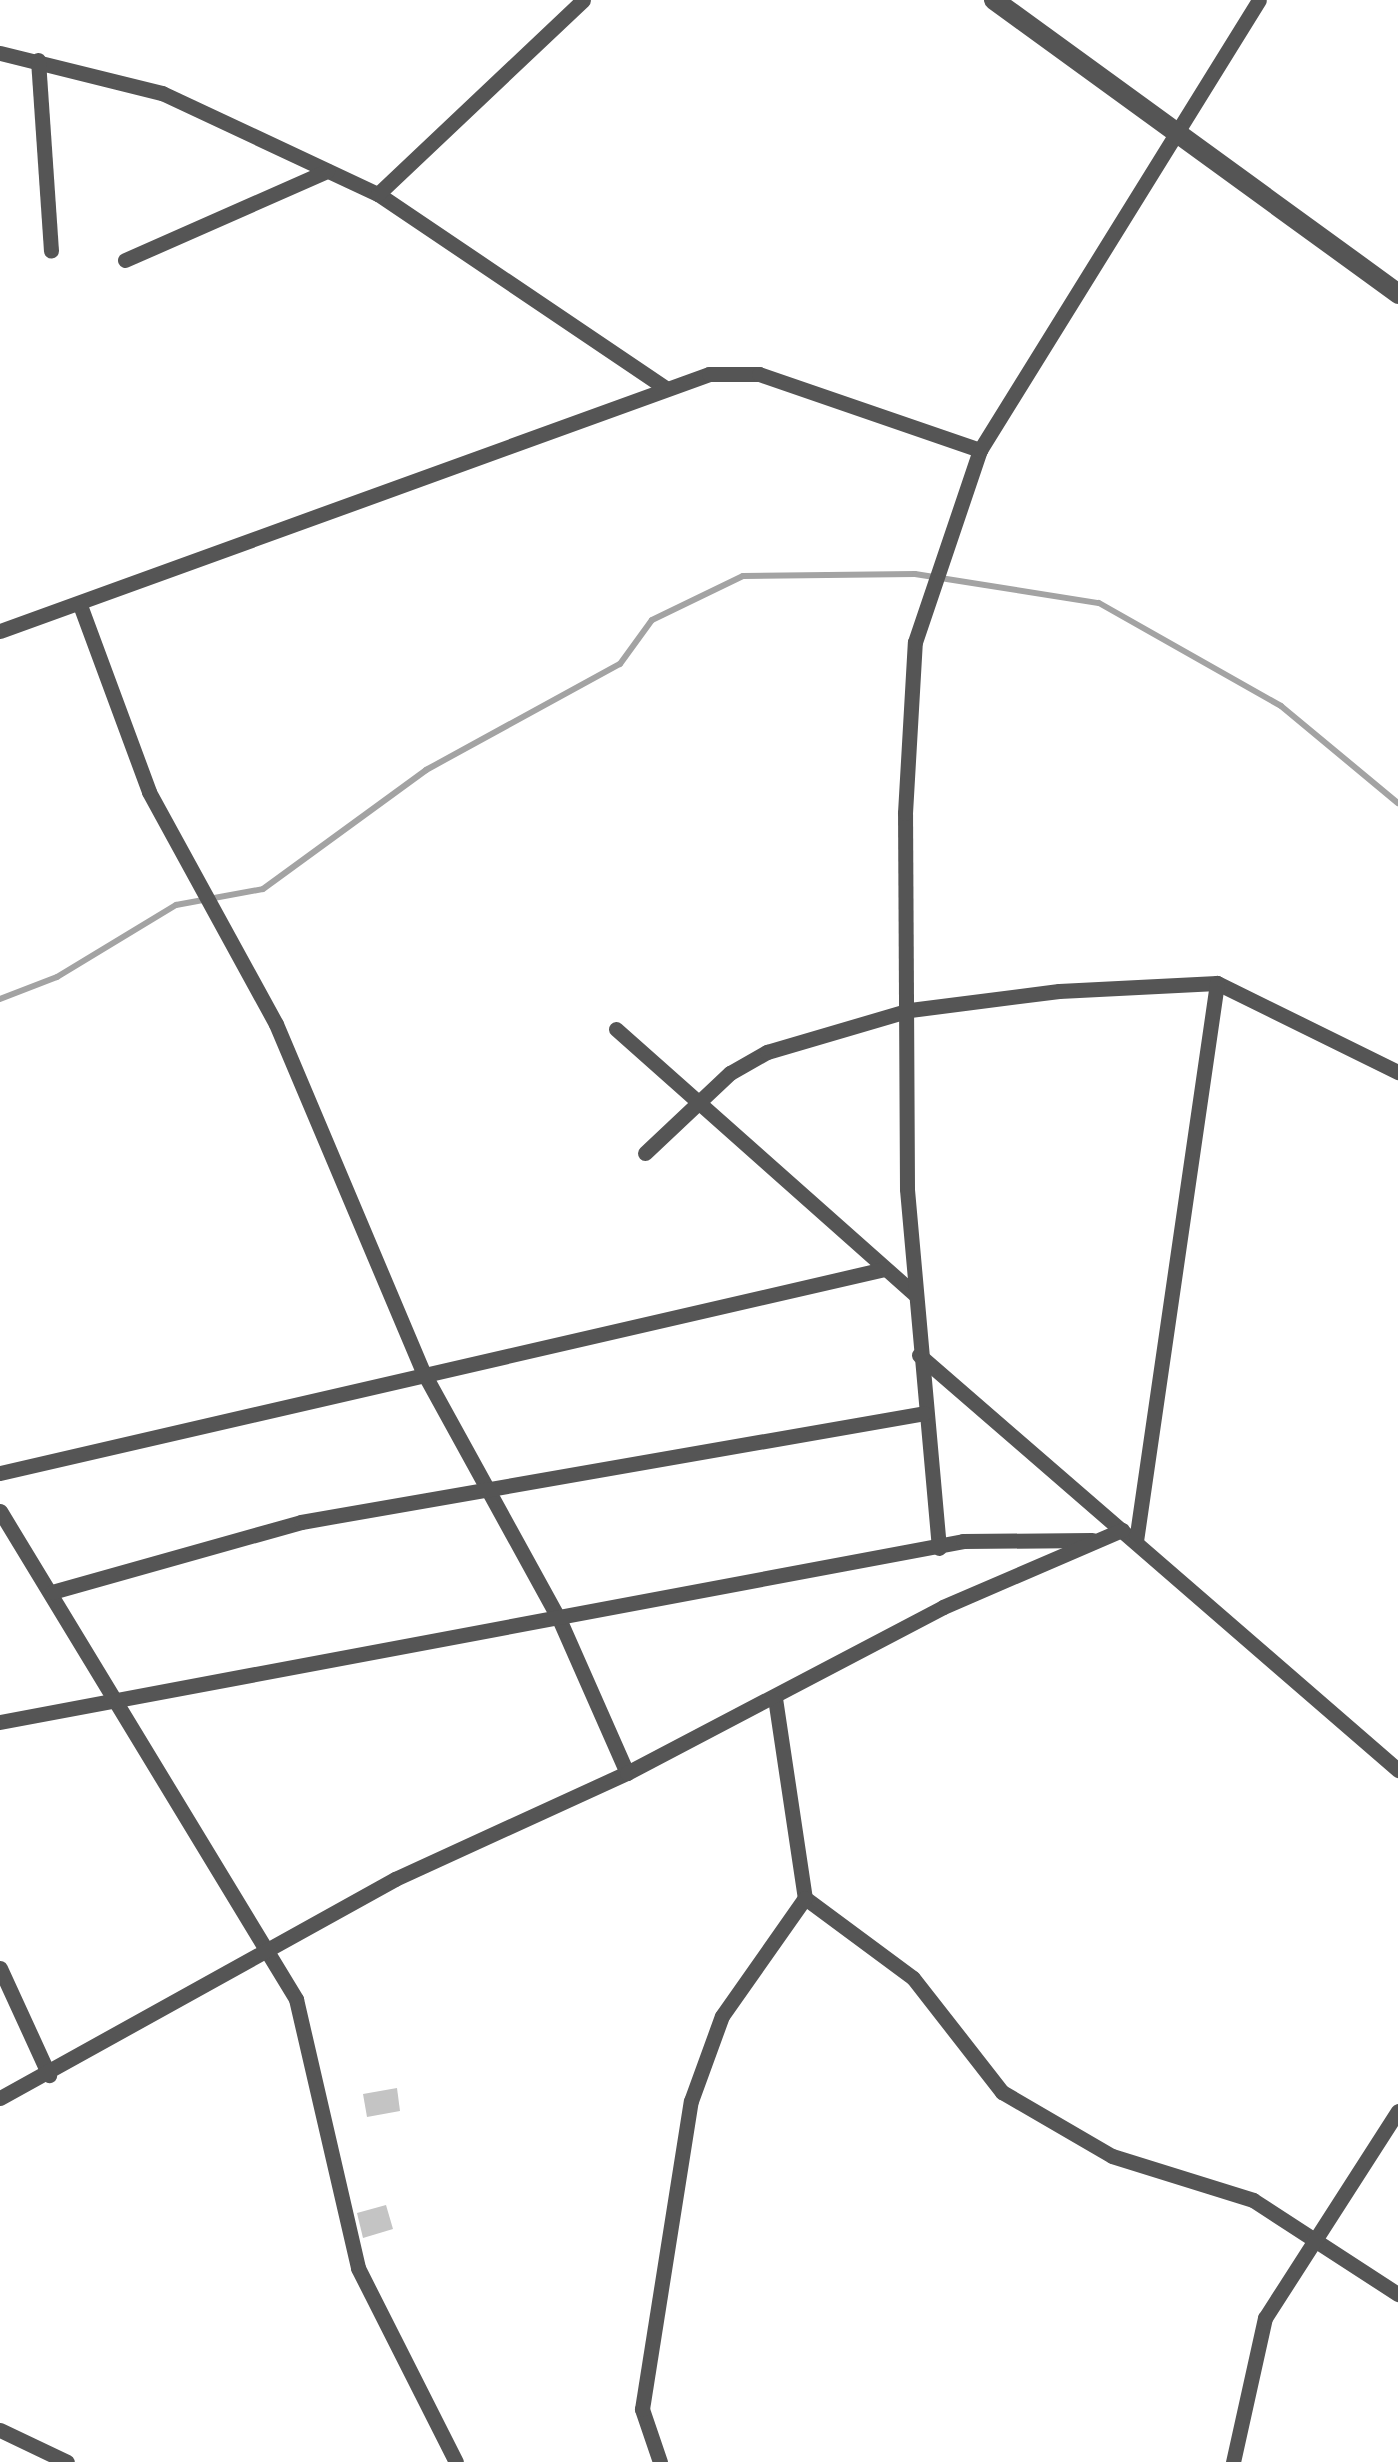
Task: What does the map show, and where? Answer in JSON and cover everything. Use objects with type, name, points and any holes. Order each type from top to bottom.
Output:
[{"type":"street","points":[[378,194],[583,0]]},
{"type":"street","points":[[994,0],[1398,294]]},
{"type":"street","points":[[939,1548],[915,1294],[910,1010],[908,717],[927,597],[980,450],[1259,0]]},
{"type":"street","points":[[0,52],[162,92],[378,194],[664,387]]},
{"type":"street","points":[[38,60],[51,251]]},
{"type":"street","points":[[125,260],[327,171]]},
{"type":"street","points":[[0,631],[664,387],[760,374],[980,450]]},
{"type":"street","points":[[80,604],[122,728],[195,880],[276,1024],[422,1370],[560,1621],[627,1773]]},
{"type":"street","points":[[1136,1542],[1217,983]]},
{"type":"street","points":[[645,1153],[697,1105],[767,1052],[910,1010],[1217,983],[1398,1072]]},
{"type":"street","points":[[616,1028],[697,1105],[915,1294]]},
{"type":"street","points":[[0,1474],[422,1370],[884,1268]]},
{"type":"street","points":[[919,1355],[1398,1770]]},
{"type":"street","points":[[52,1592],[266,1529],[925,1413]]},
{"type":"street","points":[[0,1511],[121,1700],[271,1950],[310,2040],[358,2268],[456,2462]]},
{"type":"street","points":[[0,2098],[49,2075],[395,1879],[627,1773],[943,1607],[1122,1530]]},
{"type":"street","points":[[0,1722],[560,1621],[1001,1536],[1096,1540]]},
{"type":"street","points":[[660,2462],[642,2408],[691,2101],[722,2016],[804,1898],[774,1698]]},
{"type":"street","points":[[804,1898],[913,1978],[1002,2092],[1112,2156],[1253,2200],[1398,2294]]},
{"type":"street","points":[[0,1968],[49,2075]]},
{"type":"street","points":[[1233,2462],[1266,2318],[1398,2111]]},
{"type":"street","points":[[0,2430],[67,2462]]},
{"type":"building","points":[[397,2088],[400,2111],[367,2117],[363,2094]]},
{"type":"building","points":[[386,2205],[393,2229],[363,2238],[357,2213]]},
{"type":"waterway","points":[[0,999],[57,977],[176,905],[263,889],[426,770],[620,664],[652,620],[743,576],[915,574],[1099,603],[1281,706],[1398,803]]}]
